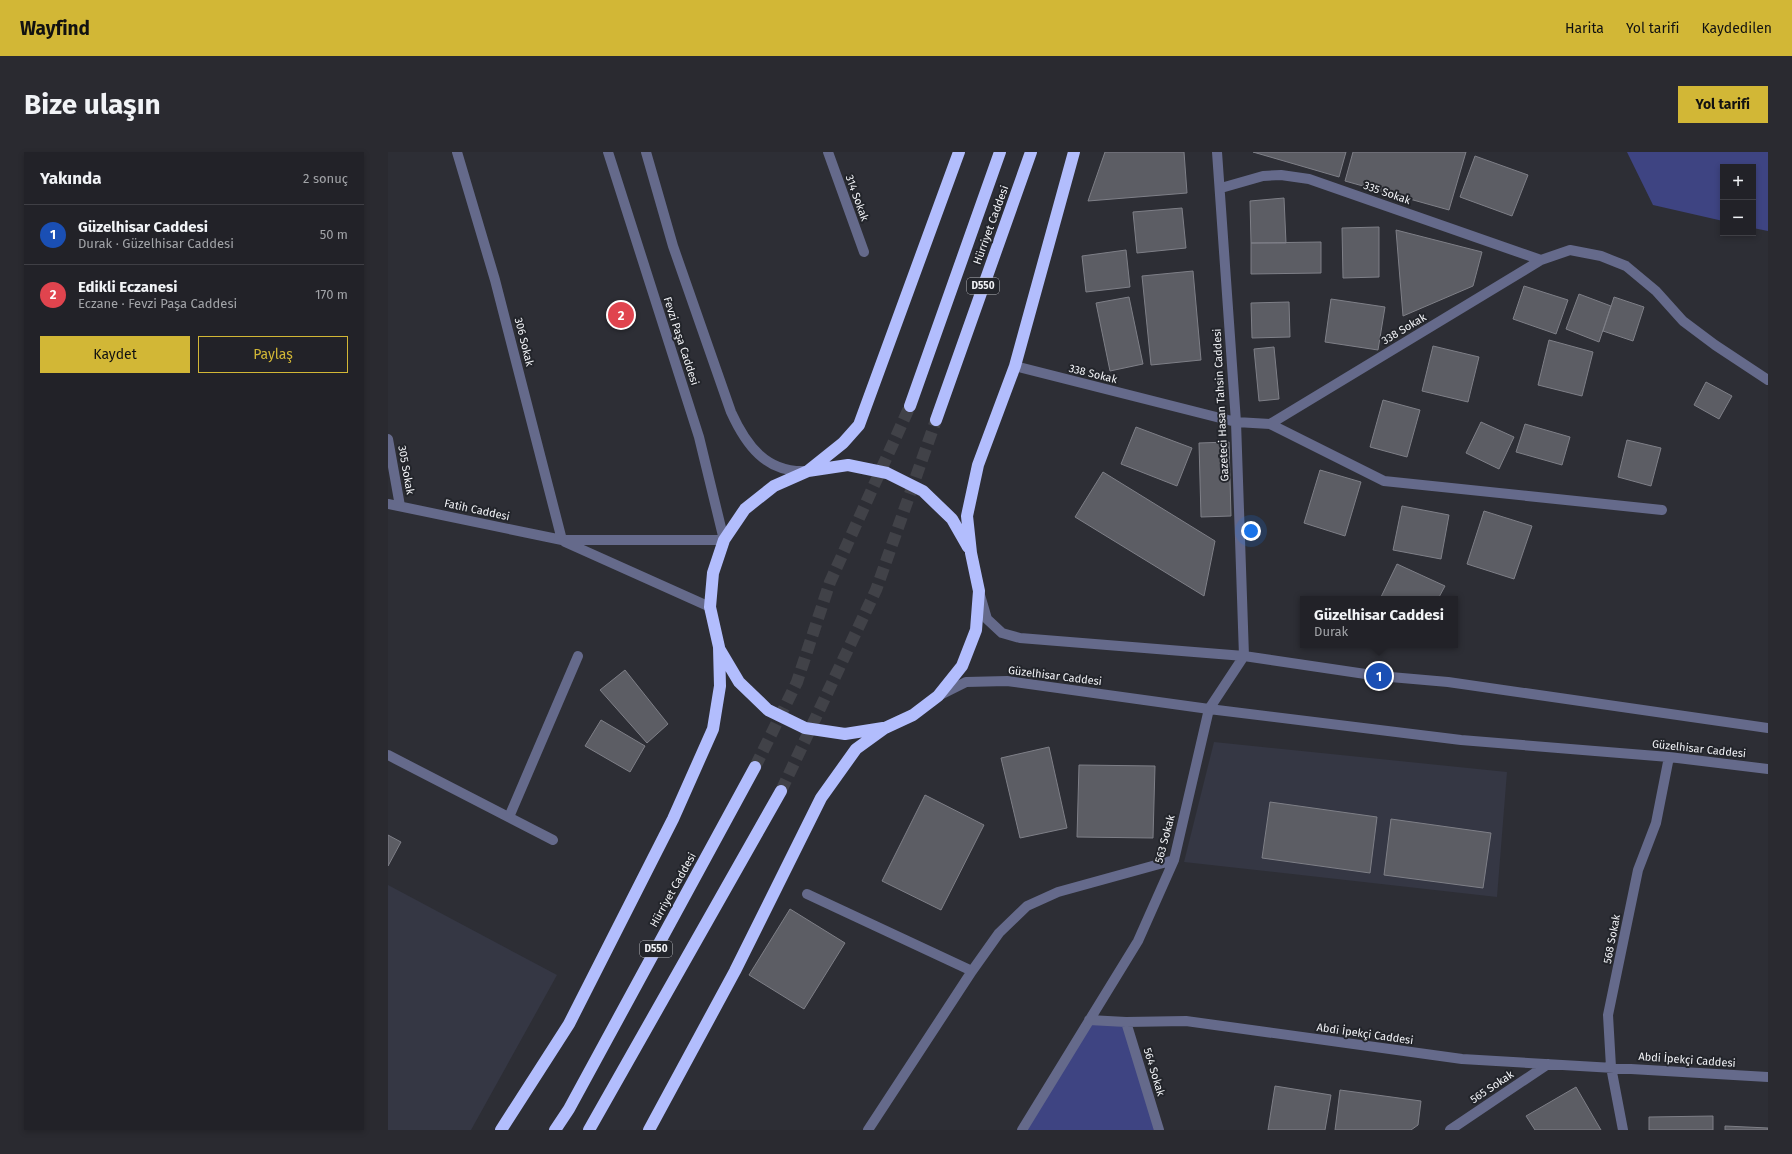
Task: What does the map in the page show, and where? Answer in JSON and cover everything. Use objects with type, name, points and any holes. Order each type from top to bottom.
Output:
[{"type":"highway","points":[[501,1130],[569,1024],[673,819],[713,729],[720,686],[719,647],[710,607],[713,573],[724,540],[745,509],[774,486],[808,471],[843,443],[860,425],[959,152]]},
{"type":"highway","name":"Hürriyet Caddesi","points":[[910,406],[1000,152]]},
{"type":"highway","name":"Hürriyet Caddesi","points":[[936,420],[1031,152]]},
{"type":"highway","points":[[649,1130],[735,971],[821,798],[856,749],[885,728],[913,715],[938,696],[962,666],[976,630],[979,591],[971,553],[967,516],[978,465],[1015,366],[1074,152]]},
{"type":"highway","points":[[808,471],[848,465],[887,473],[923,491],[952,519],[971,553]]},
{"type":"highway","points":[[719,647],[739,682],[768,710],[805,728],[845,734],[885,728]]},
{"type":"highway","name":"Hürriyet Caddesi","points":[[556,1130],[755,767]]},
{"type":"highway","name":"D550","points":[[589,1130],[781,790]]},
{"type":"street","name":"306 Sokak","points":[[457,152],[495,280],[562,540]]},
{"type":"street","name":"Fevzi Paşa Caddesi","points":[[608,152],[699,437],[724,540]]},
{"type":"street","name":"Fevzi Paşa Caddesi","points":[[646,152],[672,246],[731,412],[741,433],[757,453],[774,467],[793,472],[808,471]]},
{"type":"street","name":"314 Sokak","points":[[828,152],[864,252]]},
{"type":"street","name":"Gazeteci Hasan Tahsin Caddesi","points":[[1217,152],[1221,188],[1236,422],[1244,656]]},
{"type":"street","name":"335 Sokak","points":[[1221,188],[1263,176],[1281,175],[1309,179],[1541,260]]},
{"type":"street","name":"338 Sokak","points":[[1015,366],[1236,422],[1270,424],[1541,260],[1570,250],[1601,256],[1626,266],[1656,291],[1682,321],[1768,380]]},
{"type":"street","points":[[1270,424],[1384,481],[1662,510]]},
{"type":"street","name":"305 Sokak","points":[[388,439],[400,506]]},
{"type":"street","name":"Fatih Caddesi","points":[[388,504],[562,540],[724,540]]},
{"type":"street","name":"Fatih Caddesi","points":[[562,540],[710,607]]},
{"type":"street","points":[[979,591],[987,620],[1002,633],[1020,638],[1244,656],[1379,676],[1448,682],[1768,728]]},
{"type":"street","points":[[509,817],[578,656]]},
{"type":"street","name":"563 Sokak","points":[[1089,1020],[1138,942],[1174,860],[1209,709],[1244,656]]},
{"type":"street","name":"Güzelhisar Caddesi","points":[[938,696],[966,682],[1007,681],[1209,709],[1461,740],[1669,757],[1768,768]]},
{"type":"street","points":[[388,754],[553,840]]},
{"type":"street","name":"568 Sokak","points":[[1623,1130],[1611,1067],[1608,1015],[1638,870],[1656,823],[1669,757]]},
{"type":"street","points":[[868,1130],[972,970],[999,933],[1027,906],[1058,892],[1174,860]]},
{"type":"street","points":[[807,894],[972,970]]},
{"type":"street","points":[[1022,1130],[1089,1020]]},
{"type":"street","name":"Abdi İpekçi Caddesi","points":[[1089,1020],[1126,1022],[1186,1021],[1462,1059],[1768,1077]]},
{"type":"street","name":"564 Sokak","points":[[1126,1022],[1159,1130]]},
{"type":"street","name":"565 Sokak","points":[[1450,1130],[1548,1064]]},
{"type":"shaded area","points":[[1627,152],[1768,152],[1768,231],[1756,229],[1756,164],[1720,164],[1720,220],[1653,205]]},
{"type":"shaded area","points":[[1214,742],[1507,772],[1497,897],[1184,862]]},
{"type":"shaded area","points":[[388,885],[557,975],[471,1130],[388,1130]]},
{"type":"shaded area","points":[[1089,1020],[1126,1022],[1159,1130],[1022,1130]]},
{"type":"building","points":[[1105,152],[1184,152],[1187,193],[1088,201]]},
{"type":"building","points":[[1253,152],[1346,152],[1339,177]]},
{"type":"building","points":[[1353,152],[1466,152],[1449,210],[1345,181]]},
{"type":"building","points":[[1475,156],[1528,175],[1512,216],[1460,197]]},
{"type":"building","points":[[1284,198],[1286,243],[1251,243],[1250,201]]},
{"type":"building","points":[[1182,208],[1186,248],[1137,253],[1133,212]]},
{"type":"building","points":[[1379,227],[1379,277],[1343,278],[1342,228]]},
{"type":"building","points":[[1396,230],[1482,252],[1473,286],[1403,316]]},
{"type":"building","points":[[1321,242],[1321,273],[1251,274],[1251,243]]},
{"type":"building","points":[[1126,250],[1130,287],[1086,292],[1082,256]]},
{"type":"building","points":[[1193,271],[1201,360],[1151,365],[1142,276]]},
{"type":"building","points":[[1524,286],[1568,300],[1556,334],[1513,319]]},
{"type":"building","points":[[1579,294],[1611,306],[1599,342],[1566,329]]},
{"type":"building","points":[[1129,297],[1143,364],[1110,371],[1096,303]]},
{"type":"building","points":[[1614,297],[1644,307],[1633,341],[1603,331]]},
{"type":"building","points":[[1331,299],[1385,307],[1378,350],[1325,342]]},
{"type":"building","points":[[1289,302],[1290,337],[1252,338],[1251,303]]},
{"type":"building","points":[[1549,340],[1593,352],[1582,396],[1538,385]]},
{"type":"building","points":[[1433,346],[1479,357],[1468,402],[1422,391]]},
{"type":"building","points":[[1274,347],[1279,399],[1259,401],[1254,349]]},
{"type":"building","points":[[1706,382],[1732,396],[1719,419],[1694,405]]},
{"type":"building","points":[[1383,400],[1420,410],[1407,457],[1370,447]]},
{"type":"building","points":[[1481,422],[1514,437],[1499,469],[1466,453]]},
{"type":"building","points":[[1525,424],[1570,437],[1562,465],[1516,452]]},
{"type":"building","points":[[1136,427],[1192,448],[1177,486],[1121,464]]},
{"type":"building","points":[[1627,440],[1661,448],[1651,486],[1618,477]]},
{"type":"building","points":[[1229,442],[1231,516],[1201,517],[1199,443]]},
{"type":"building","points":[[1320,470],[1361,482],[1345,536],[1304,523]]},
{"type":"building","points":[[1103,472],[1215,541],[1204,596],[1075,517]]},
{"type":"building","points":[[1402,506],[1449,515],[1441,559],[1393,550]]},
{"type":"building","points":[[1484,511],[1532,526],[1514,579],[1467,564]]},
{"type":"building","points":[[1397,564],[1445,586],[1440,596],[1381,596]]},
{"type":"building","points":[[625,670],[668,724],[647,743],[600,690]]},
{"type":"building","points":[[601,720],[645,746],[630,772],[585,746]]},
{"type":"building","points":[[1049,747],[1067,828],[1020,838],[1001,758]]},
{"type":"building","points":[[1079,765],[1155,766],[1153,838],[1077,837]]},
{"type":"building","points":[[925,795],[984,825],[941,910],[882,881]]},
{"type":"building","points":[[1270,802],[1377,817],[1370,873],[1262,858]]},
{"type":"building","points":[[1391,819],[1491,833],[1483,888],[1384,875]]},
{"type":"building","points":[[388,835],[401,842],[388,866]]},
{"type":"building","points":[[790,909],[845,943],[804,1009],[749,975]]},
{"type":"building","points":[[1275,1086],[1331,1095],[1325,1130],[1268,1130]]},
{"type":"building","points":[[1576,1087],[1601,1130],[1535,1130],[1526,1116]]},
{"type":"building","points":[[1340,1090],[1421,1101],[1418,1125],[1411,1130],[1335,1130]]},
{"type":"building","points":[[1713,1116],[1713,1130],[1649,1130],[1649,1117]]},
{"type":"building","points":[[1725,1126],[1768,1128],[1768,1130],[1725,1130]]},
{"type":"tunnel","points":[[755,767],[797,682],[830,582],[910,406]]},
{"type":"tunnel","points":[[781,791],[876,590],[936,420]]},
{"type":"place","name":"Edikli Eczanesi","points":[[621,315]]},
{"type":"place","name":"Güzelhisar Caddesi","points":[[1379,676]]}]
